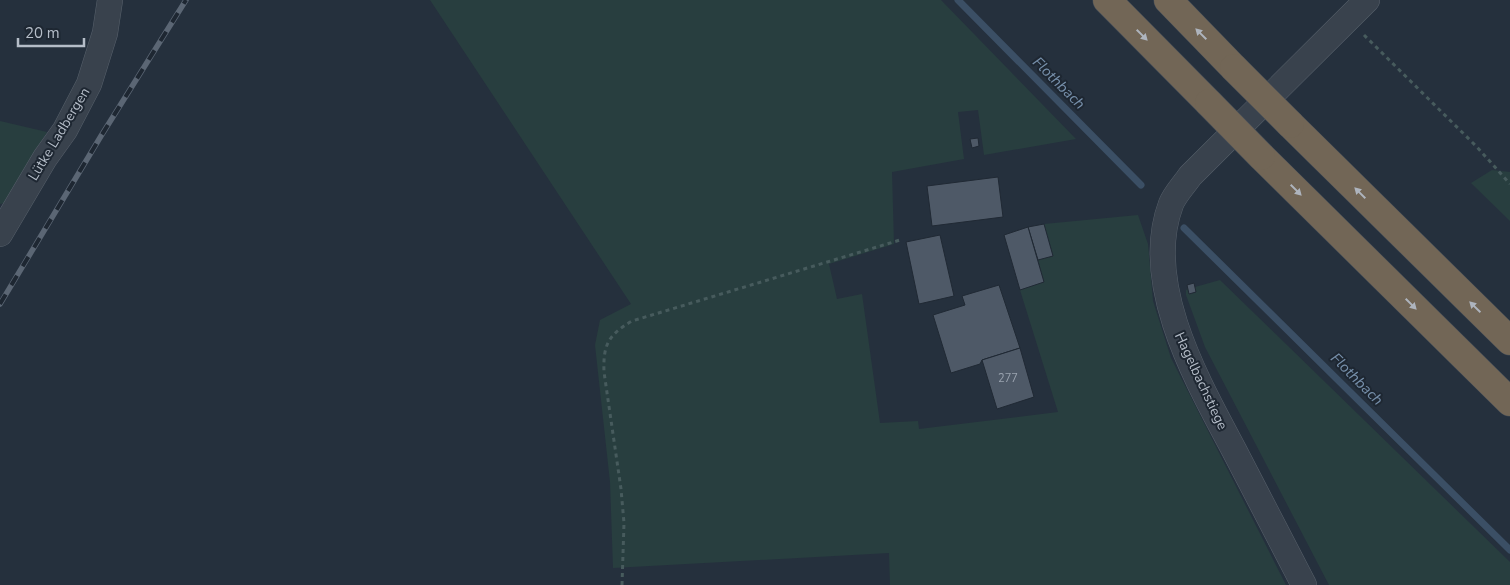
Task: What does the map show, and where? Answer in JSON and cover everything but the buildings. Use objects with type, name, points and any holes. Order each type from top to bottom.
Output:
[{"type":"highway","points":[[1107,0],[1261,156],[1510,402]]},
{"type":"highway","points":[[1168,0],[1510,342]]},
{"type":"street","name":"Lütke Ladbergen","points":[[0,234],[45,158],[65,130],[89,84],[106,33],[110,0]]},
{"type":"street","name":"Hagelbachstiege","points":[[1304,585],[1196,377],[1183,348],[1169,298],[1164,269],[1164,236],[1172,202],[1190,176],[1367,0]]},
{"type":"path","points":[[1348,19],[1477,147],[1510,184]]},
{"type":"path","points":[[622,585],[624,531],[622,489],[604,372],[604,356],[607,342],[617,330],[632,321],[900,240]]},
{"type":"green space","points":[[430,0],[941,0],[1076,139],[984,155],[978,110],[958,112],[964,159],[892,172],[894,244],[829,264],[837,299],[862,294],[880,423],[918,421],[919,429],[1058,412],[1020,290],[1044,282],[1038,260],[1053,255],[1044,224],[1138,215],[1148,244],[1153,301],[1171,358],[1286,585],[890,585],[889,553],[613,568],[610,482],[595,345],[600,320],[631,304]]},
{"type":"green space","points":[[0,121],[47,132],[5,203],[0,204]]},
{"type":"green space","points":[[1492,170],[1510,172],[1510,221],[1471,183]]},
{"type":"green space","points":[[1220,280],[1510,562],[1510,585],[1329,585],[1205,347],[1186,295],[1186,290],[1188,289],[1189,294],[1196,292],[1195,287]]},
{"type":"waterway","name":"Flothbach","points":[[958,0],[1141,185]]},
{"type":"waterway","name":"Flothbach","points":[[1184,228],[1510,550]]},
{"type":"railway","points":[[0,304],[101,136],[186,0]]}]
